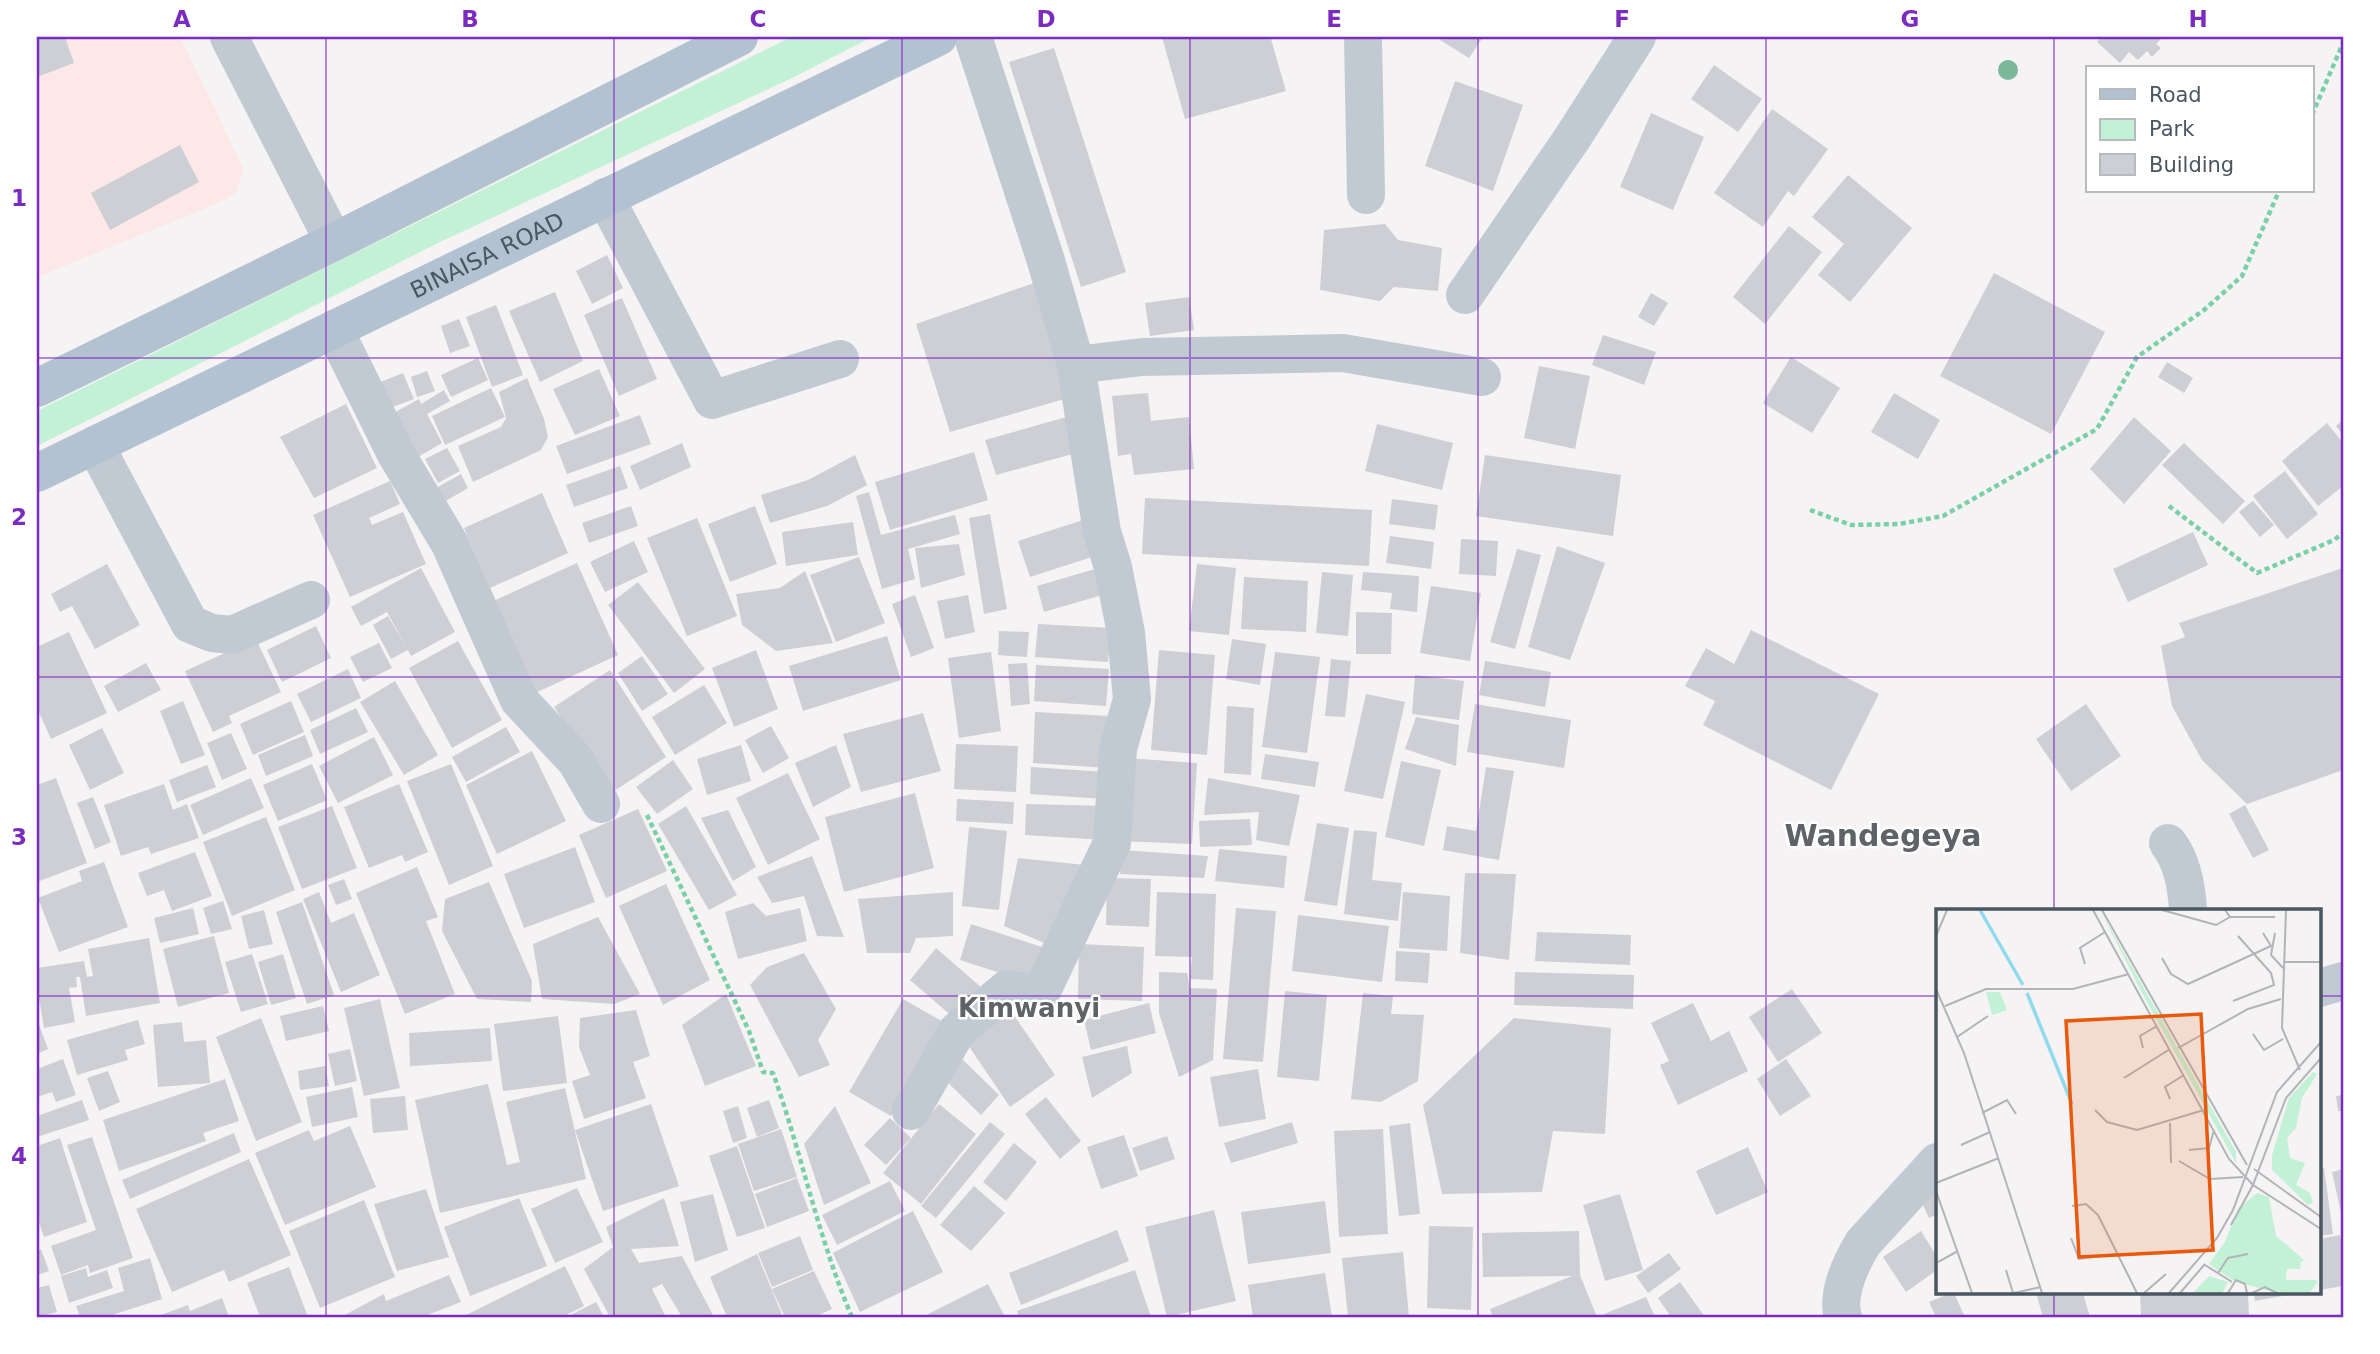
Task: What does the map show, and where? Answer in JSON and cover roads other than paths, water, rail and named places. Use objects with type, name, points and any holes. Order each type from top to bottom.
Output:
[{"type":"main road","points":[[37,388],[334,242],[739,37]]},
{"type":"main road","name":"BINAISA ROAD","points":[[37,473],[938,37]]},
{"type":"street","points":[[229,37],[334,242]]},
{"type":"street","points":[[911,1111],[957,1031],[1007,989],[1040,995],[1112,843],[1118,749],[1132,699],[1126,633],[1113,567],[1102,532],[1076,365],[1046,261],[973,37]]},
{"type":"street","points":[[1363,37],[1366,195]]},
{"type":"street","points":[[1465,295],[1573,137],[1637,37]]},
{"type":"street","points":[[605,197],[712,400],[840,359]]},
{"type":"street","points":[[334,329],[396,454],[450,544],[519,700],[576,761],[601,804]]},
{"type":"street","points":[[1076,365],[1142,357],[1343,353],[1482,377]]},
{"type":"street","points":[[95,445],[190,624],[212,633],[232,635],[311,600]]},
{"type":"street","points":[[2168,844],[2175,852],[2187,895],[2188,909]]},
{"type":"street","points":[[2320,988],[2343,981]]},
{"type":"street","points":[[1843,1317],[1839,1305],[1854,1257],[1863,1243],[1936,1163]]},
{"type":"district","name":"Wandegeya","points":[[1883,835]]},
{"type":"district","name":"Kimwanyi","points":[[1029,1008]]}]
